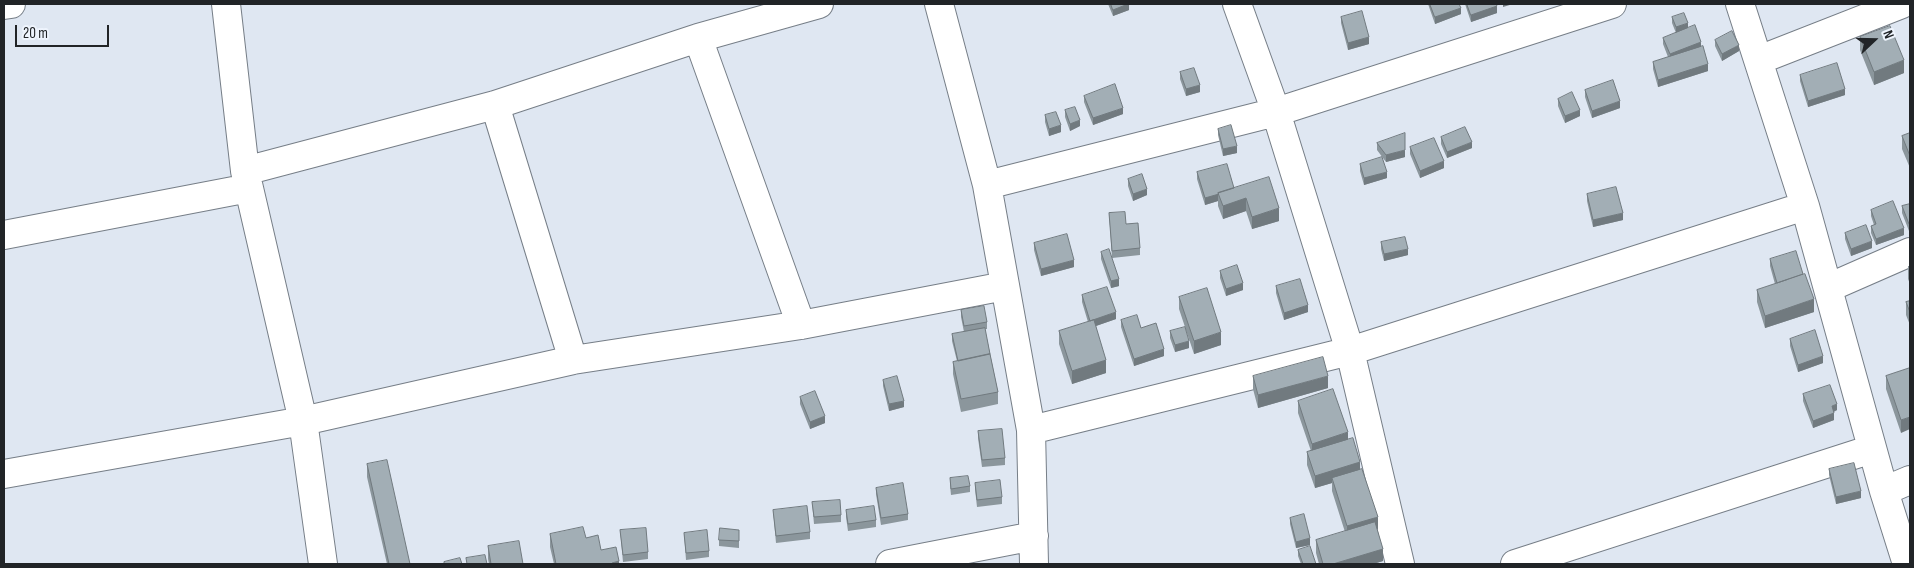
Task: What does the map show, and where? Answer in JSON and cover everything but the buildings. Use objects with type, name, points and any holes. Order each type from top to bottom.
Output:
[{"type":"street","points":[[4,5],[11,4]]},
{"type":"street","points":[[226,4],[247,179],[303,420],[323,564]]},
{"type":"street","points":[[4,235],[247,179],[495,105],[698,38],[819,4]]},
{"type":"street","points":[[939,4],[987,185],[1031,430],[1034,564]]},
{"type":"street","points":[[1237,4],[1276,112],[1350,351],[1400,564]]},
{"type":"street","points":[[987,185],[1276,112],[1612,4]]},
{"type":"street","points":[[1740,4],[1806,206],[1872,449],[1907,564]]},
{"type":"street","points":[[1759,60],[1902,4]]},
{"type":"street","points":[[698,38],[801,326]]},
{"type":"street","points":[[495,105],[573,360]]},
{"type":"street","points":[[1031,430],[1350,351],[1806,206]]},
{"type":"street","points":[[1828,288],[1910,252]]},
{"type":"street","points":[[4,474],[303,420],[573,360],[801,326],[1005,286]]},
{"type":"street","points":[[1515,564],[1872,449]]},
{"type":"street","points":[[1884,491],[1910,480]]},
{"type":"street","points":[[890,564],[1034,536]]}]
